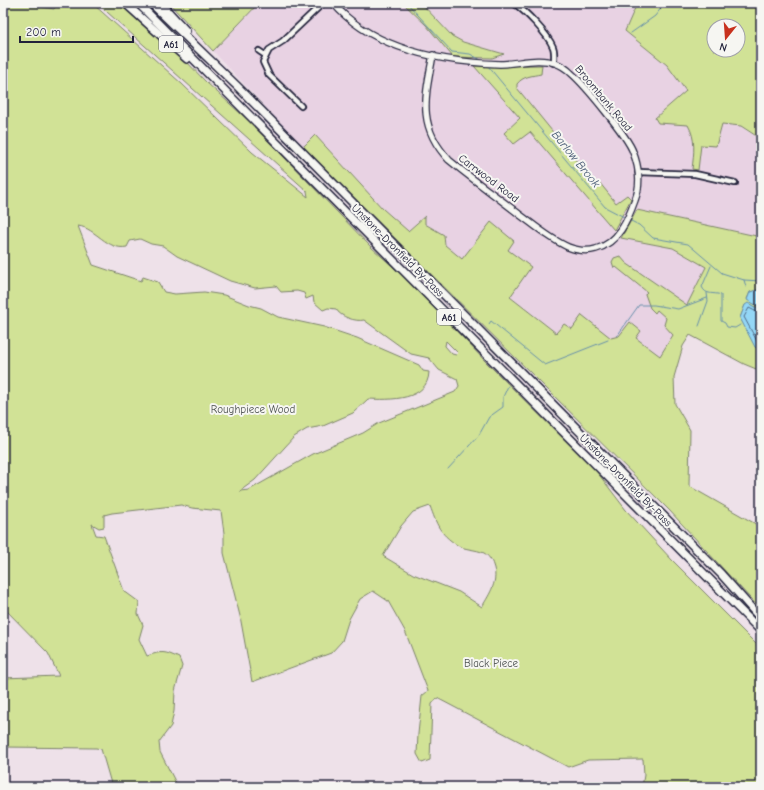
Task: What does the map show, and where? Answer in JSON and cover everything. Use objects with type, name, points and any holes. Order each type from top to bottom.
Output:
[{"type":"highway","name":"A61","points":[[125,3],[218,84]]},
{"type":"highway","name":"Unstone-Dronfield By-Pass","points":[[138,3],[761,631]]},
{"type":"highway","name":"Unstone-Dronfield By-Pass","points":[[151,3],[237,86],[721,574],[761,619]]},
{"type":"highway","name":"A61","points":[[160,3],[237,86]]},
{"type":"street","points":[[301,106],[269,75],[264,62],[265,55],[269,50],[283,41],[323,3]]},
{"type":"street","points":[[333,3],[360,28],[401,48],[433,55],[479,62],[554,62],[554,53],[549,42],[523,10],[514,3]]},
{"type":"street","points":[[259,51],[265,55]]},
{"type":"street","name":"Carrwood Road","points":[[433,55],[424,108],[431,136],[437,147],[449,160],[539,228],[568,247],[587,251],[596,250],[605,246],[614,239]]},
{"type":"street","name":"Broombank Road","points":[[554,62],[570,71],[577,78],[625,138],[634,152],[638,172],[636,197],[624,225],[614,239]]},
{"type":"street","points":[[638,172],[694,174],[735,183]]},
{"type":"shaded area","points":[[259,3],[403,3],[426,25],[492,58],[504,54],[463,42],[452,36],[421,3],[642,3],[635,8],[625,31],[747,131],[761,139],[761,237],[637,210],[621,238],[673,248],[706,267],[677,328],[650,373],[575,348],[564,324],[556,333],[445,245],[444,235],[425,224],[425,216],[408,231],[383,209],[315,135],[303,147],[213,51]]},
{"type":"green space","points":[[3,3],[42,3],[43,7],[54,9],[56,3],[92,3],[182,84],[252,152],[308,197],[307,191],[97,3],[120,3],[186,61],[206,82],[252,124],[371,247],[411,283],[487,363],[597,472],[626,510],[672,560],[761,649],[761,787],[642,787],[644,775],[643,759],[588,760],[568,767],[437,698],[432,704],[430,760],[422,763],[417,754],[418,734],[422,696],[428,691],[405,631],[388,601],[373,591],[360,599],[349,619],[342,641],[331,653],[252,682],[240,616],[224,553],[224,533],[221,511],[192,508],[181,505],[112,513],[104,515],[104,527],[99,528],[92,524],[96,535],[104,536],[124,591],[139,602],[138,614],[143,625],[139,639],[147,656],[156,653],[170,654],[179,658],[182,666],[175,691],[174,711],[171,726],[159,742],[160,752],[178,787],[112,787],[101,749],[3,747],[3,678],[59,676],[48,653],[3,607]],"holes":[[[78,226],[90,231],[113,246],[127,247],[130,241],[140,239],[151,244],[163,246],[177,256],[230,281],[255,288],[276,286],[281,292],[297,291],[304,293],[306,299],[313,296],[314,302],[323,310],[328,308],[336,309],[348,318],[364,320],[411,354],[429,358],[439,370],[457,379],[459,386],[455,392],[379,423],[363,433],[313,454],[249,490],[240,491],[255,480],[294,437],[307,429],[323,426],[353,413],[368,399],[397,399],[415,394],[422,389],[427,382],[429,372],[423,371],[419,365],[357,338],[324,327],[278,317],[261,308],[224,295],[204,292],[175,294],[164,292],[158,282],[143,277],[141,281],[93,265]],[[446,341],[458,353],[456,355],[452,354],[445,346]],[[430,506],[439,528],[446,537],[460,547],[481,552],[490,558],[495,571],[495,576],[491,592],[482,607],[459,592],[413,574],[383,556],[401,526],[413,512]]]},
{"type":"green space","points":[[169,3],[259,3],[213,51]]},
{"type":"green space","points":[[403,3],[421,3],[452,36],[463,42],[504,54],[492,58],[453,57],[426,25]]},
{"type":"green space","points":[[642,3],[761,3],[761,139],[741,126],[722,124],[716,146],[701,145],[698,170],[692,169],[694,152],[693,141],[691,130],[688,125],[658,123],[655,118],[686,91],[667,65],[625,31],[635,8]]},
{"type":"green space","points":[[542,65],[541,74],[522,79],[517,84],[517,88],[596,185],[599,182],[616,203],[627,195],[631,199],[614,230],[530,132],[514,144],[504,133],[520,118],[474,66]]},
{"type":"green space","points":[[315,135],[383,209],[408,231],[425,216],[425,224],[444,235],[445,245],[462,259],[491,222],[514,241],[508,250],[531,267],[510,297],[556,333],[564,324],[572,329],[582,315],[611,338],[619,336],[630,322],[641,331],[636,338],[660,356],[673,335],[664,325],[666,318],[657,310],[655,313],[650,308],[645,294],[647,292],[616,267],[614,268],[612,262],[614,258],[620,256],[626,263],[687,305],[706,267],[673,248],[621,238],[637,210],[761,237],[761,289],[750,292],[747,299],[761,308],[761,311],[756,307],[745,305],[740,318],[761,351],[761,371],[744,364],[690,335],[683,346],[674,377],[675,404],[690,430],[689,486],[761,527],[761,610],[669,510],[303,147]]},
{"type":"water","points":[[761,289],[761,308],[747,300],[750,292]]},
{"type":"water","points":[[748,303],[761,311],[761,351],[755,347],[740,318],[745,305]]},
{"type":"waterway","name":"Barlow Brook","points":[[407,3],[452,52],[470,54],[481,60]]},
{"type":"waterway","points":[[631,33],[655,16],[665,3]]},
{"type":"waterway","name":"Barlow Brook","points":[[488,66],[605,207],[626,218]]},
{"type":"waterway","name":"Barlow Brook","points":[[629,220],[639,225],[653,238],[688,244],[722,273],[744,280],[761,281]]},
{"type":"waterway","points":[[711,266],[702,287],[708,293],[721,295],[721,321],[725,323],[727,327],[735,328],[740,325]]},
{"type":"waterway","name":"Barlow Brook","points":[[744,280],[746,287]]},
{"type":"waterway","points":[[699,326],[708,301],[707,293]]},
{"type":"waterway","points":[[617,336],[639,305],[654,305],[678,309],[707,298]]},
{"type":"waterway","points":[[489,324],[491,321],[545,365],[608,340]]},
{"type":"waterway","points":[[448,469],[479,435],[489,417],[503,407],[503,397],[508,386]]},
{"type":"park label","name":"Roughpiece Wood","points":[[253,409]]},
{"type":"park label","name":"Black Piece","points":[[491,663]]}]
